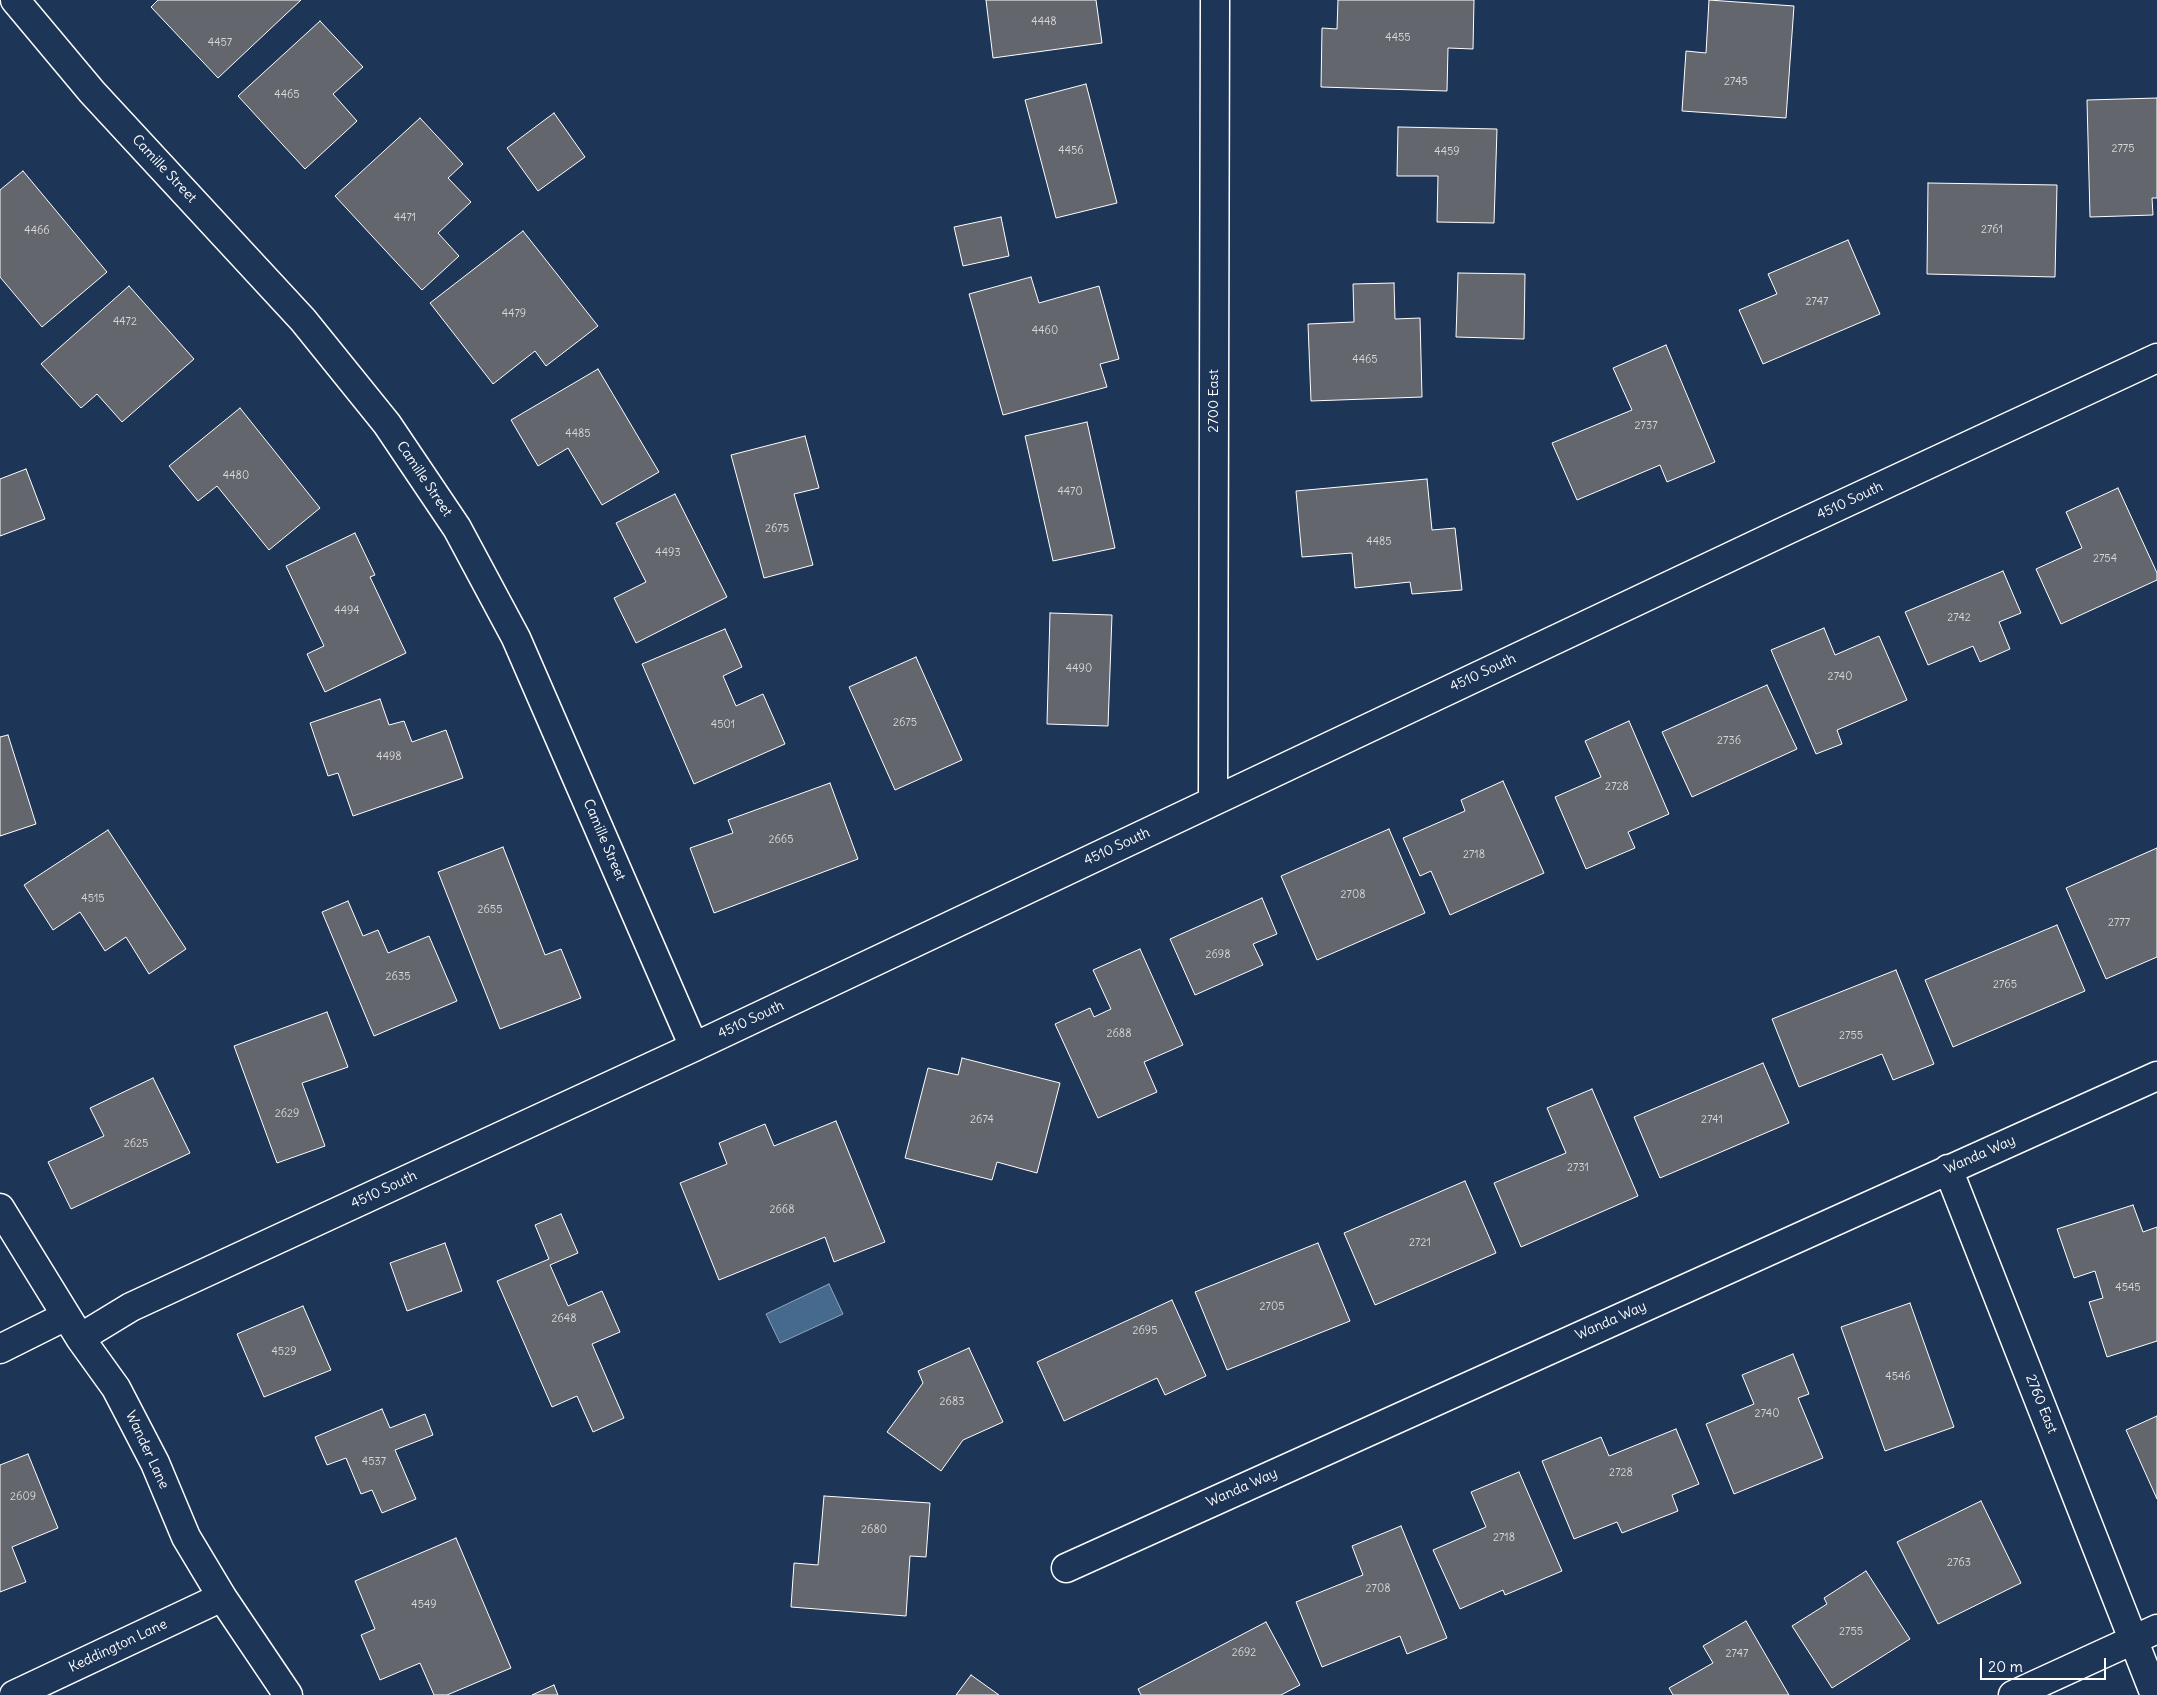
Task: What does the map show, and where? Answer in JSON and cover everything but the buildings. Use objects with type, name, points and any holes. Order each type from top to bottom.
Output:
[{"type":"street","name":"Camille Street","points":[[16,0],[92,92],[303,320],[387,424],[457,528],[516,638],[694,1047]]},
{"type":"street","name":"2700 East","points":[[1213,801],[1214,0]]},
{"type":"street","name":"4510 South","points":[[0,1348],[73,1327],[131,1307],[694,1047],[2157,358]]},
{"type":"street","name":"Wanda Way","points":[[1066,1568],[2157,1076]]},
{"type":"street","name":"2760 East","points":[[1948,1170],[2146,1634],[2155,1695]]},
{"type":"street","name":"Wander Lane","points":[[0,1208],[73,1327],[116,1388],[138,1427],[186,1537],[222,1597],[288,1695]]},
{"type":"street","name":"Keddington Lane","points":[[14,1695],[222,1597]]},
{"type":"street","points":[[2014,1695],[2146,1634]]},
{"type":"water","points":[[829,1284],[843,1314],[780,1343],[766,1314]]}]
